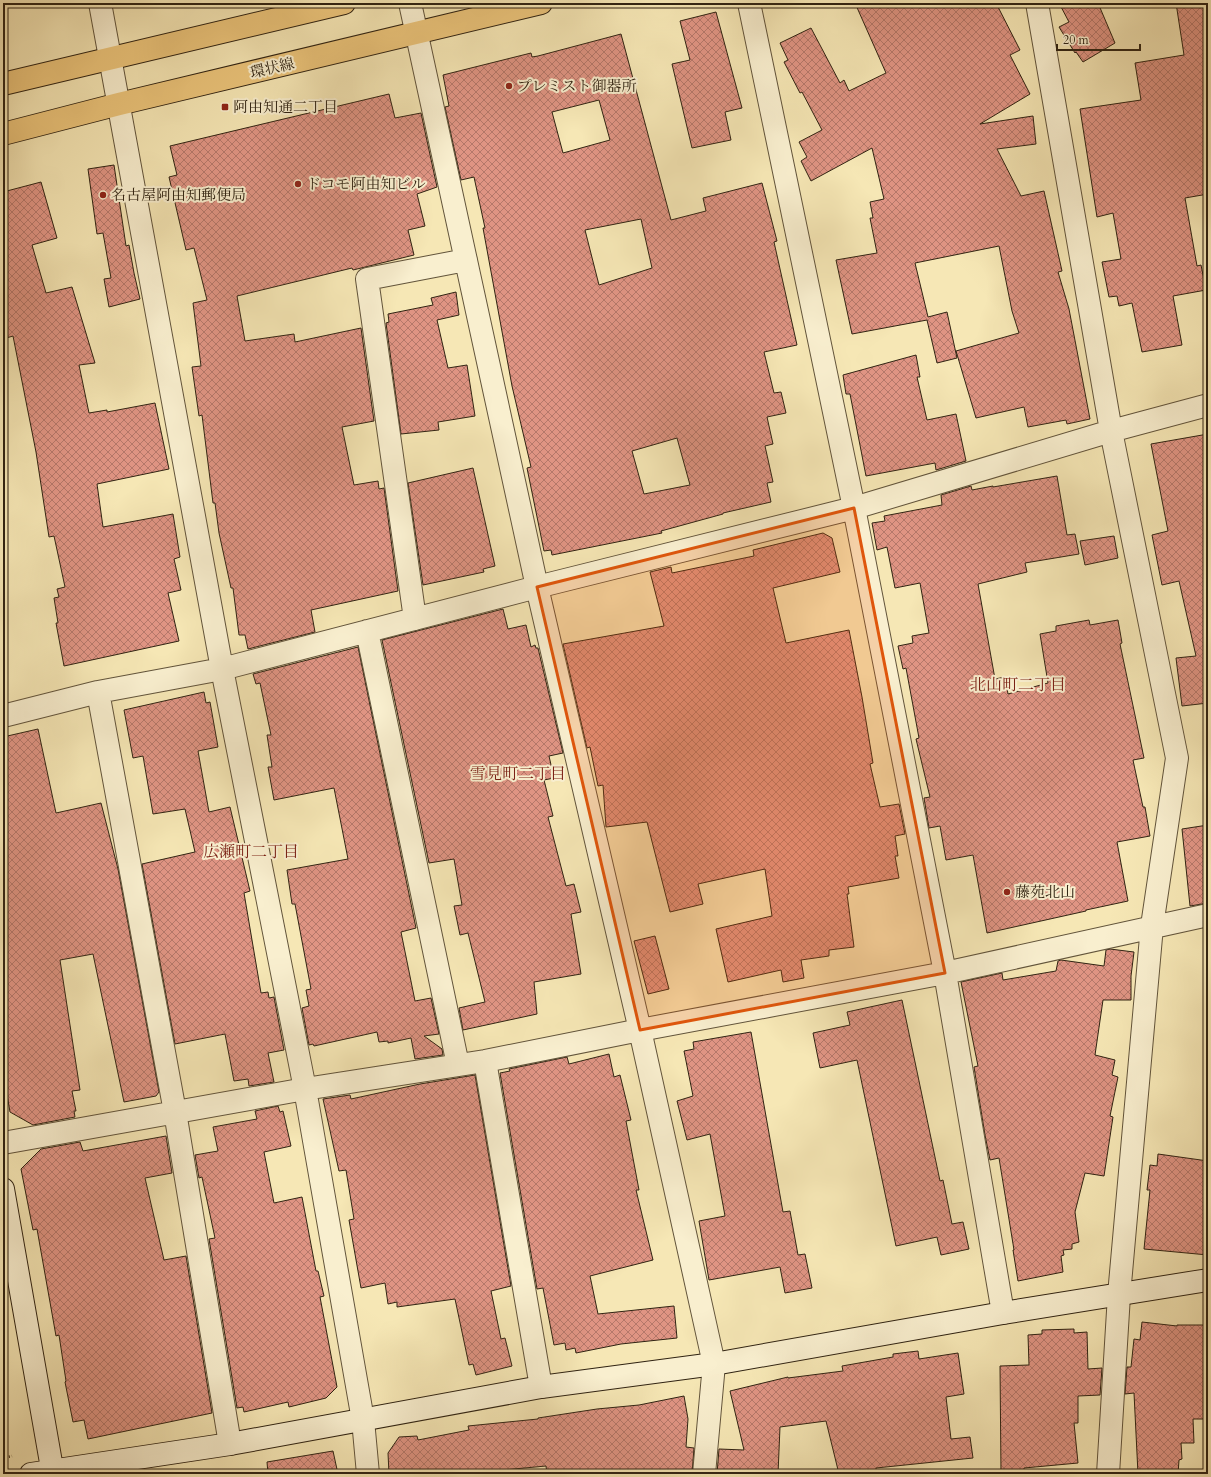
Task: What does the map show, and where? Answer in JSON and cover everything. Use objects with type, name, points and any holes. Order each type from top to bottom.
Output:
[{"type":"main road","points":[[3,84],[344,3]]},
{"type":"main road","name":"環状線","points":[[3,134],[119,104],[541,3]]},
{"type":"street","points":[[100,3],[222,669],[305,1089],[363,1420],[368,1474]]},
{"type":"street","points":[[410,3],[537,587],[640,1030],[714,1364],[704,1474]]},
{"type":"street","points":[[749,3],[854,508],[945,973],[1003,1313]]},
{"type":"street","points":[[1037,3],[1111,431],[1177,758],[1152,926],[1119,1295],[1108,1474]]},
{"type":"street","points":[[415,619],[367,279],[466,260]]},
{"type":"street","points":[[3,716],[98,692],[222,669],[537,587],[854,508],[1111,431],[1208,405]]},
{"type":"street","points":[[367,631],[458,1065]]},
{"type":"street","points":[[98,692],[175,1112],[230,1444]]},
{"type":"street","points":[[3,1143],[305,1089],[485,1061],[640,1030],[945,973],[1152,926],[1208,915]]},
{"type":"street","points":[[485,1061],[541,1387]]},
{"type":"street","points":[[3,1189],[45,1473],[230,1444],[541,1387],[714,1364],[1003,1313],[1208,1280]]},
{"type":"highlighted area","points":[[854,508],[945,973],[640,1030],[537,587]]},
{"type":"building","points":[[855,3],[996,3],[1020,50],[1010,55],[1030,94],[980,124],[1033,116],[1036,144],[997,149],[1021,196],[1044,191],[1062,271],[1058,272],[1069,309],[1090,419],[1067,424],[1066,420],[1028,427],[1024,407],[976,418],[956,351],[1019,333],[1012,311],[999,246],[915,263],[928,317],[947,312],[957,358],[937,363],[927,320],[852,334],[836,260],[877,253],[870,218],[873,218],[870,202],[884,199],[872,148],[811,181],[801,161],[807,157],[799,142],[822,130],[784,62],[788,60],[780,43],[811,28],[840,83],[844,80],[849,91],[886,73]]},
{"type":"building","points":[[1059,3],[1098,3],[1115,43],[1083,62],[1076,52],[1075,53],[1059,27],[1069,22]]},
{"type":"building","points":[[1176,3],[1208,3],[1208,194],[1185,198],[1197,266],[1201,265],[1206,290],[1173,296],[1182,345],[1142,352],[1132,303],[1119,306],[1117,296],[1109,297],[1102,262],[1121,259],[1113,213],[1097,217],[1080,109],[1141,100],[1135,63],[1184,55]]},
{"type":"building","points":[[716,12],[742,108],[725,112],[731,140],[692,148],[672,64],[690,60],[680,21]]},
{"type":"building","points":[[621,34],[671,220],[706,211],[703,198],[762,183],[777,241],[774,242],[797,345],[764,352],[774,393],[781,392],[786,413],[767,417],[773,444],[765,446],[773,482],[767,483],[771,502],[723,513],[661,531],[662,533],[552,555],[551,550],[544,551],[527,468],[531,467],[512,386],[483,228],[485,228],[474,177],[461,180],[445,107],[449,106],[443,75],[531,53],[532,57]],"holes":[[[599,100],[610,140],[563,153],[552,112]],[[641,219],[652,268],[599,285],[585,230]],[[677,438],[690,485],[644,494],[632,451]]]},
{"type":"building","points":[[389,94],[395,118],[421,113],[437,187],[417,194],[425,226],[408,230],[414,255],[353,270],[352,268],[237,296],[245,341],[294,334],[295,342],[361,328],[374,421],[342,427],[354,485],[378,481],[379,489],[384,488],[398,591],[311,610],[315,632],[248,649],[245,635],[239,635],[233,588],[231,588],[219,533],[215,503],[213,503],[202,415],[199,416],[192,367],[201,366],[193,303],[207,300],[194,248],[186,250],[169,177],[177,175],[170,146]]},
{"type":"building","points":[[114,165],[126,246],[129,245],[140,299],[109,307],[104,279],[111,278],[103,233],[97,234],[88,169]]},
{"type":"building","points":[[41,182],[57,238],[32,245],[46,293],[72,287],[95,363],[79,365],[89,413],[107,410],[107,412],[155,403],[169,469],[97,484],[103,527],[173,514],[180,557],[174,559],[181,590],[168,593],[179,641],[64,666],[56,623],[58,623],[54,598],[59,597],[57,589],[65,587],[54,536],[49,537],[36,452],[13,336],[3,339],[3,192]]},
{"type":"building","points":[[456,292],[459,315],[437,320],[448,368],[467,365],[475,416],[438,422],[439,430],[401,434],[386,323],[389,322],[388,314],[433,305],[431,298]]},
{"type":"building","points":[[916,355],[920,377],[917,377],[927,420],[956,414],[966,461],[936,470],[935,463],[866,476],[850,394],[846,394],[843,375]]},
{"type":"building","points":[[1208,434],[1208,703],[1182,706],[1176,658],[1196,656],[1179,581],[1162,585],[1152,535],[1168,531],[1151,444]]},
{"type":"building","points":[[473,468],[495,566],[483,569],[484,572],[423,585],[408,483]]},
{"type":"building","points":[[1057,476],[1067,535],[1075,534],[1079,554],[1025,563],[1027,572],[978,584],[995,679],[1005,677],[1008,694],[1048,683],[1040,634],[1056,631],[1056,626],[1089,620],[1090,625],[1118,620],[1122,643],[1120,644],[1144,758],[1133,760],[1143,807],[1145,807],[1150,836],[1117,842],[1128,901],[987,933],[973,855],[946,860],[940,826],[929,828],[924,798],[930,797],[916,739],[919,738],[906,668],[903,669],[898,646],[913,643],[912,636],[929,633],[920,583],[895,588],[887,547],[877,550],[872,523],[885,521],[884,516],[942,505],[941,495],[971,486],[972,490]]},
{"type":"building","points":[[823,533],[832,538],[840,572],[773,588],[786,643],[849,630],[873,763],[870,764],[880,807],[899,804],[905,834],[895,836],[898,856],[895,856],[899,878],[848,887],[849,894],[847,894],[854,947],[829,950],[829,956],[801,960],[804,978],[783,982],[781,970],[728,982],[716,929],[772,916],[765,869],[698,884],[703,904],[670,912],[647,822],[606,827],[603,785],[598,786],[590,747],[587,748],[563,644],[664,626],[650,572],[671,567],[672,573],[754,556],[753,550]]},
{"type":"building","points":[[1114,536],[1118,558],[1085,565],[1080,541]]},
{"type":"building","points":[[503,609],[508,629],[526,625],[531,647],[535,645],[536,648],[538,648],[563,753],[549,756],[554,778],[544,780],[553,816],[548,817],[566,886],[574,884],[581,912],[571,914],[581,974],[534,982],[537,1014],[463,1030],[459,1008],[485,1002],[468,933],[460,935],[454,906],[462,905],[454,859],[429,863],[382,640]]},
{"type":"building","points":[[358,647],[416,928],[401,932],[415,1001],[431,998],[439,1034],[424,1036],[442,1049],[443,1055],[415,1059],[411,1038],[388,1043],[388,1041],[379,1042],[377,1032],[314,1046],[313,1044],[309,1045],[302,1008],[309,1006],[306,990],[311,989],[295,904],[292,904],[287,870],[348,859],[334,788],[274,800],[268,767],[272,767],[267,735],[271,735],[260,683],[256,684],[253,674]]},
{"type":"building","points":[[204,692],[206,703],[210,702],[218,747],[198,751],[209,812],[230,807],[250,891],[244,893],[261,993],[268,992],[269,998],[274,997],[284,1050],[268,1053],[274,1082],[249,1086],[248,1079],[234,1081],[225,1034],[175,1044],[142,864],[195,852],[185,809],[153,814],[143,756],[133,758],[124,710]]},
{"type":"building","points":[[38,729],[56,813],[101,803],[118,869],[159,1092],[156,1096],[124,1102],[93,954],[60,960],[80,1090],[72,1091],[76,1111],[74,1111],[75,1117],[33,1125],[10,1112],[3,1071],[3,737]]},
{"type":"building","points":[[1208,825],[1208,903],[1190,906],[1182,829]]},
{"type":"building","points":[[655,936],[669,989],[648,994],[634,941]]},
{"type":"building","points":[[1110,949],[1134,952],[1131,976],[1131,1000],[1103,1000],[1095,1055],[1115,1060],[1112,1075],[1118,1077],[1110,1116],[1113,1117],[1104,1176],[1085,1173],[1075,1212],[1079,1242],[1072,1244],[1072,1249],[1063,1250],[1064,1255],[1061,1256],[1063,1272],[1018,1281],[999,1158],[990,1160],[985,1135],[974,1067],[978,1066],[961,982],[1002,973],[1003,980],[1056,971],[1058,961],[1061,960],[1104,966],[1106,950]]},
{"type":"building","points":[[902,1000],[940,1181],[943,1180],[952,1224],[963,1222],[969,1249],[941,1255],[937,1237],[896,1246],[857,1060],[820,1068],[813,1033],[850,1025],[847,1012]]},
{"type":"building","points":[[751,1032],[783,1212],[790,1211],[798,1255],[805,1254],[812,1288],[785,1293],[780,1267],[709,1280],[699,1221],[725,1216],[710,1134],[687,1140],[677,1101],[693,1096],[684,1051],[694,1049],[693,1042]]},
{"type":"building","points":[[609,1054],[614,1077],[620,1075],[631,1120],[626,1121],[639,1190],[636,1190],[653,1260],[590,1276],[598,1314],[674,1306],[677,1338],[621,1344],[576,1353],[575,1348],[566,1350],[565,1343],[554,1345],[543,1288],[537,1289],[500,1073],[510,1071],[509,1069],[567,1057],[569,1064]]},
{"type":"building","points":[[475,1075],[511,1286],[491,1291],[501,1339],[505,1338],[512,1366],[476,1375],[473,1364],[469,1365],[455,1299],[397,1307],[397,1302],[388,1304],[385,1283],[361,1288],[349,1220],[354,1219],[346,1170],[339,1171],[323,1099],[350,1095],[351,1099],[420,1084]]},
{"type":"building","points":[[278,1106],[280,1112],[283,1111],[291,1146],[264,1152],[274,1203],[302,1197],[316,1271],[318,1271],[324,1296],[320,1297],[337,1387],[326,1398],[289,1407],[288,1402],[244,1412],[243,1407],[237,1408],[209,1239],[215,1238],[202,1177],[199,1178],[195,1155],[218,1151],[213,1127],[257,1119],[255,1111]]},
{"type":"building","points":[[166,1136],[172,1173],[145,1178],[164,1260],[186,1256],[212,1413],[88,1439],[84,1420],[73,1422],[65,1382],[59,1335],[56,1336],[37,1229],[33,1230],[21,1169],[41,1149],[80,1142],[83,1151]]},
{"type":"building","points":[[1158,1154],[1208,1161],[1208,1255],[1144,1249],[1150,1190],[1147,1190],[1150,1165],[1157,1166]]},
{"type":"building","points":[[1142,1322],[1177,1326],[1208,1325],[1208,1419],[1193,1419],[1194,1443],[1181,1443],[1182,1459],[1179,1460],[1178,1474],[1138,1474],[1134,1393],[1125,1394],[1127,1367],[1131,1367],[1134,1339],[1140,1340]]},
{"type":"building","points":[[1074,1329],[1074,1333],[1087,1332],[1088,1369],[1102,1368],[1100,1395],[1078,1396],[1078,1423],[1074,1423],[1078,1463],[1024,1468],[1024,1474],[1001,1474],[1000,1366],[1029,1365],[1028,1335],[1042,1334],[1042,1330]]},
{"type":"building","points":[[918,1351],[919,1359],[958,1353],[964,1394],[946,1397],[951,1439],[970,1437],[973,1458],[876,1468],[877,1474],[839,1474],[826,1421],[780,1427],[778,1474],[717,1474],[719,1449],[744,1450],[730,1391],[788,1377],[843,1371],[842,1366],[893,1357],[893,1354]]},
{"type":"building","points":[[684,1396],[688,1419],[686,1447],[694,1448],[692,1474],[547,1474],[546,1466],[460,1474],[389,1474],[388,1453],[399,1437],[417,1436],[418,1440],[469,1430],[468,1426],[538,1419],[597,1409],[639,1405]]},
{"type":"building","points":[[333,1451],[338,1474],[268,1474],[267,1462]]},
{"type":"place","name":"プレミスト御器所","points":[[509,86]]},
{"type":"place","name":"阿由知通二丁目","points":[[225,107]]},
{"type":"place","name":"ドコモ阿由知ビル","points":[[298,184]]},
{"type":"place","name":"名古屋阿由知郵便局","points":[[103,195]]},
{"type":"place","name":"藤苑北山","points":[[1007,892]]},
{"type":"district","name":"北山町二丁目","points":[[1018,684]]},
{"type":"district","name":"雪見町二丁目","points":[[518,773]]},
{"type":"district","name":"広瀬町二丁目","points":[[251,851]]}]
